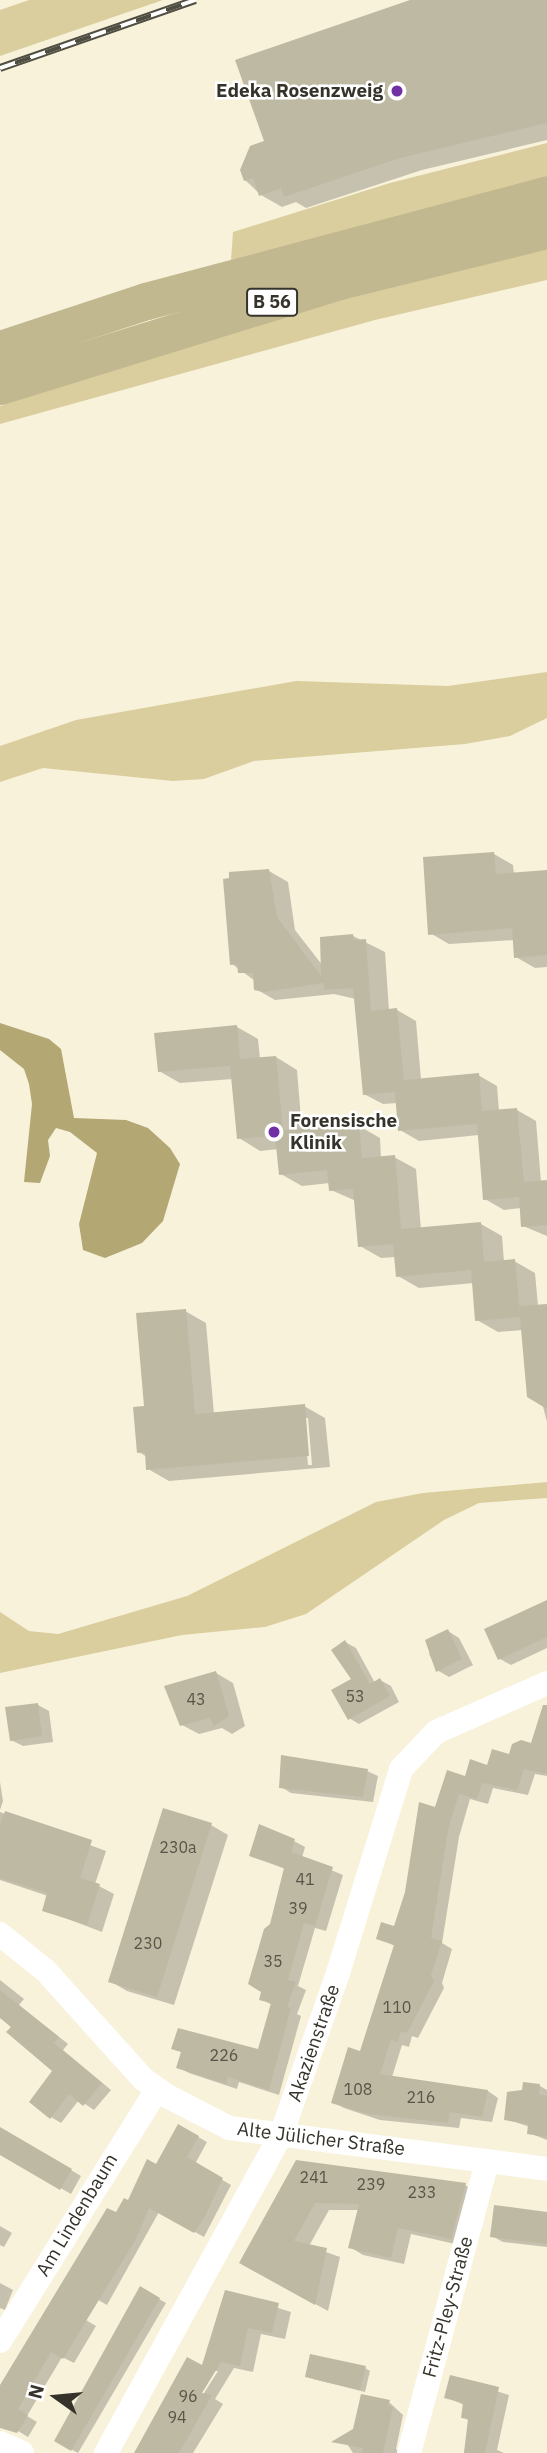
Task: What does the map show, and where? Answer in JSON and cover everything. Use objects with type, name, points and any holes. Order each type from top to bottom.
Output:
[{"type":"main road","name":"B 56","points":[[0,349],[146,301],[439,219],[547,194]]},
{"type":"main road","name":"B 56","points":[[0,386],[339,281],[547,230]]},
{"type":"street","name":"Akazienstraße","points":[[106,2453],[281,2135],[334,1986],[401,1769],[436,1732],[547,1683]]},
{"type":"street","name":"Alte Jülicher Straße","points":[[0,1934],[45,1970],[157,2090],[229,2128],[547,2169]]},
{"type":"street","name":"Am Lindenbaum","points":[[0,2341],[157,2090]]},
{"type":"street","name":"Fritz-Pley-Straße","points":[[409,2453],[487,2161]]},
{"type":"street","points":[[0,2443],[22,2453]]},
{"type":"shaded area","points":[[29,0],[163,0],[0,56],[0,10]]},
{"type":"shaded area","points":[[547,143],[547,179],[231,260],[233,232],[390,183]]},
{"type":"shaded area","points":[[547,242],[547,280],[375,320],[0,424],[0,406],[468,259]]},
{"type":"shaded area","points":[[547,672],[547,718],[510,736],[465,744],[254,761],[204,779],[173,781],[43,768],[0,782],[0,746],[76,720],[296,681],[448,686]]},
{"type":"shaded area","points":[[0,1023],[49,1039],[61,1049],[74,1118],[126,1120],[148,1128],[170,1148],[180,1164],[163,1221],[142,1243],[105,1258],[83,1250],[79,1224],[97,1153],[70,1132],[56,1128],[48,1140],[50,1156],[40,1183],[24,1182],[32,1104],[29,1084],[24,1069],[0,1050]]},
{"type":"shaded area","points":[[547,1482],[547,1498],[479,1503],[444,1520],[306,1614],[265,1627],[182,1635],[0,1673],[0,1612],[29,1631],[58,1634],[187,1596],[376,1502],[423,1493]]},
{"type":"building","name":"Edeka Rosenzweig","points":[[410,0],[547,0],[547,123],[400,158],[284,197],[281,188],[259,196],[253,178],[244,181],[240,170],[250,146],[264,141],[235,60]]},
{"type":"building","points":[[494,852],[496,874],[547,870],[547,955],[514,958],[512,928],[428,935],[423,857]]},
{"type":"building","points":[[269,869],[277,917],[321,976],[320,937],[353,934],[354,940],[366,939],[371,1011],[397,1008],[404,1080],[479,1073],[482,1111],[517,1108],[524,1182],[547,1180],[547,1225],[521,1227],[519,1197],[483,1200],[477,1124],[398,1131],[395,1092],[363,1095],[353,988],[324,990],[324,983],[263,992],[254,990],[253,973],[238,973],[237,964],[230,965],[223,879],[229,878],[229,872]]},
{"type":"building","points":[[237,1025],[240,1059],[276,1056],[283,1130],[359,1124],[362,1158],[395,1155],[401,1229],[481,1222],[484,1262],[515,1259],[520,1317],[475,1321],[471,1270],[396,1277],[393,1244],[358,1247],[353,1189],[329,1191],[327,1170],[279,1175],[275,1136],[237,1139],[230,1066],[158,1072],[154,1033]]},
{"type":"building","points":[[547,1304],[547,1409],[527,1397],[519,1306]]},
{"type":"building","points":[[186,1309],[195,1414],[305,1404],[309,1456],[146,1470],[145,1452],[137,1453],[133,1407],[144,1406],[136,1313]]},
{"type":"building","points":[[547,1600],[547,1637],[498,1660],[484,1629]]},
{"type":"building","points":[[448,1629],[462,1659],[436,1672],[425,1640]]},
{"type":"building","points":[[345,1640],[370,1684],[380,1678],[390,1696],[348,1720],[331,1690],[351,1679],[331,1650]]},
{"type":"building","points":[[216,1671],[229,1716],[214,1726],[210,1718],[180,1726],[164,1686]]},
{"type":"building","points":[[38,1703],[42,1736],[10,1741],[5,1707]]},
{"type":"building","points":[[543,1705],[547,1705],[547,1774],[524,1769],[517,1790],[482,1783],[477,1799],[459,1794],[448,1830],[431,1938],[442,1941],[431,1975],[434,1981],[407,2033],[401,2031],[398,2042],[391,2040],[380,2074],[488,2090],[482,2117],[450,2112],[448,2123],[368,2114],[331,2103],[348,2047],[360,2051],[394,1945],[376,1939],[381,1922],[394,1926],[405,1892],[419,1802],[435,1807],[447,1770],[465,1776],[470,1759],[487,1765],[492,1749],[509,1754],[512,1744],[521,1740],[531,1743]]},
{"type":"building","points":[[281,1755],[368,1769],[363,1797],[279,1788]]},
{"type":"building","points":[[163,1808],[212,1823],[157,1997],[108,1982]]},
{"type":"building","points":[[5,1811],[92,1840],[80,1878],[100,1884],[87,1925],[42,1911],[47,1893],[0,1878],[0,1825]]},
{"type":"building","points":[[259,1824],[295,1839],[291,1852],[333,1867],[315,1926],[304,1923],[288,1980],[296,1982],[287,2007],[291,2008],[269,2090],[228,2077],[226,2084],[176,2068],[181,2052],[171,2049],[178,2028],[258,2049],[271,2003],[259,2000],[261,1992],[248,1984],[264,1929],[270,1924],[284,1868],[249,1856]]},
{"type":"building","points":[[0,1990],[59,2037],[54,2043],[102,2083],[83,2106],[69,2094],[50,2119],[29,2102],[52,2071],[6,2032],[11,2027],[0,2018]]},
{"type":"building","points":[[523,2082],[540,2084],[539,2094],[547,2096],[547,2137],[527,2134],[528,2124],[504,2120],[507,2092],[522,2090]]},
{"type":"building","points":[[178,2124],[199,2136],[187,2157],[223,2178],[205,2216],[194,2233],[149,2208],[136,2239],[63,2359],[51,2352],[18,2409],[28,2415],[17,2433],[0,2428],[0,2385],[107,2208],[116,2212],[124,2198],[128,2200],[147,2159],[156,2164]]},
{"type":"building","points":[[0,2127],[72,2169],[60,2190],[0,2155]]},
{"type":"building","points":[[296,2160],[466,2183],[451,2239],[398,2228],[391,2258],[348,2248],[359,2204],[315,2203],[294,2241],[327,2248],[315,2305],[239,2263]]},
{"type":"building","points":[[494,2205],[547,2212],[547,2244],[490,2237]]},
{"type":"building","points":[[140,2286],[160,2298],[71,2451],[54,2441]]},
{"type":"building","points":[[225,2290],[279,2303],[272,2333],[248,2328],[240,2366],[221,2362],[202,2393],[212,2395],[179,2453],[134,2453],[187,2357],[202,2365]]},
{"type":"building","points":[[310,2354],[366,2366],[360,2390],[305,2377]]},
{"type":"building","points":[[450,2375],[499,2387],[485,2453],[464,2453],[468,2419],[461,2418],[463,2403],[444,2398]]},
{"type":"building","points":[[361,2394],[390,2400],[388,2406],[393,2407],[383,2453],[362,2453],[363,2448],[331,2442],[353,2429]]},
{"type":"railway","points":[[0,68],[195,0]]},
{"type":"place","name":"Edeka Rosenzweig","points":[[397,91]]},
{"type":"place","name":"Forensische Klinik","points":[[274,1132]]}]
